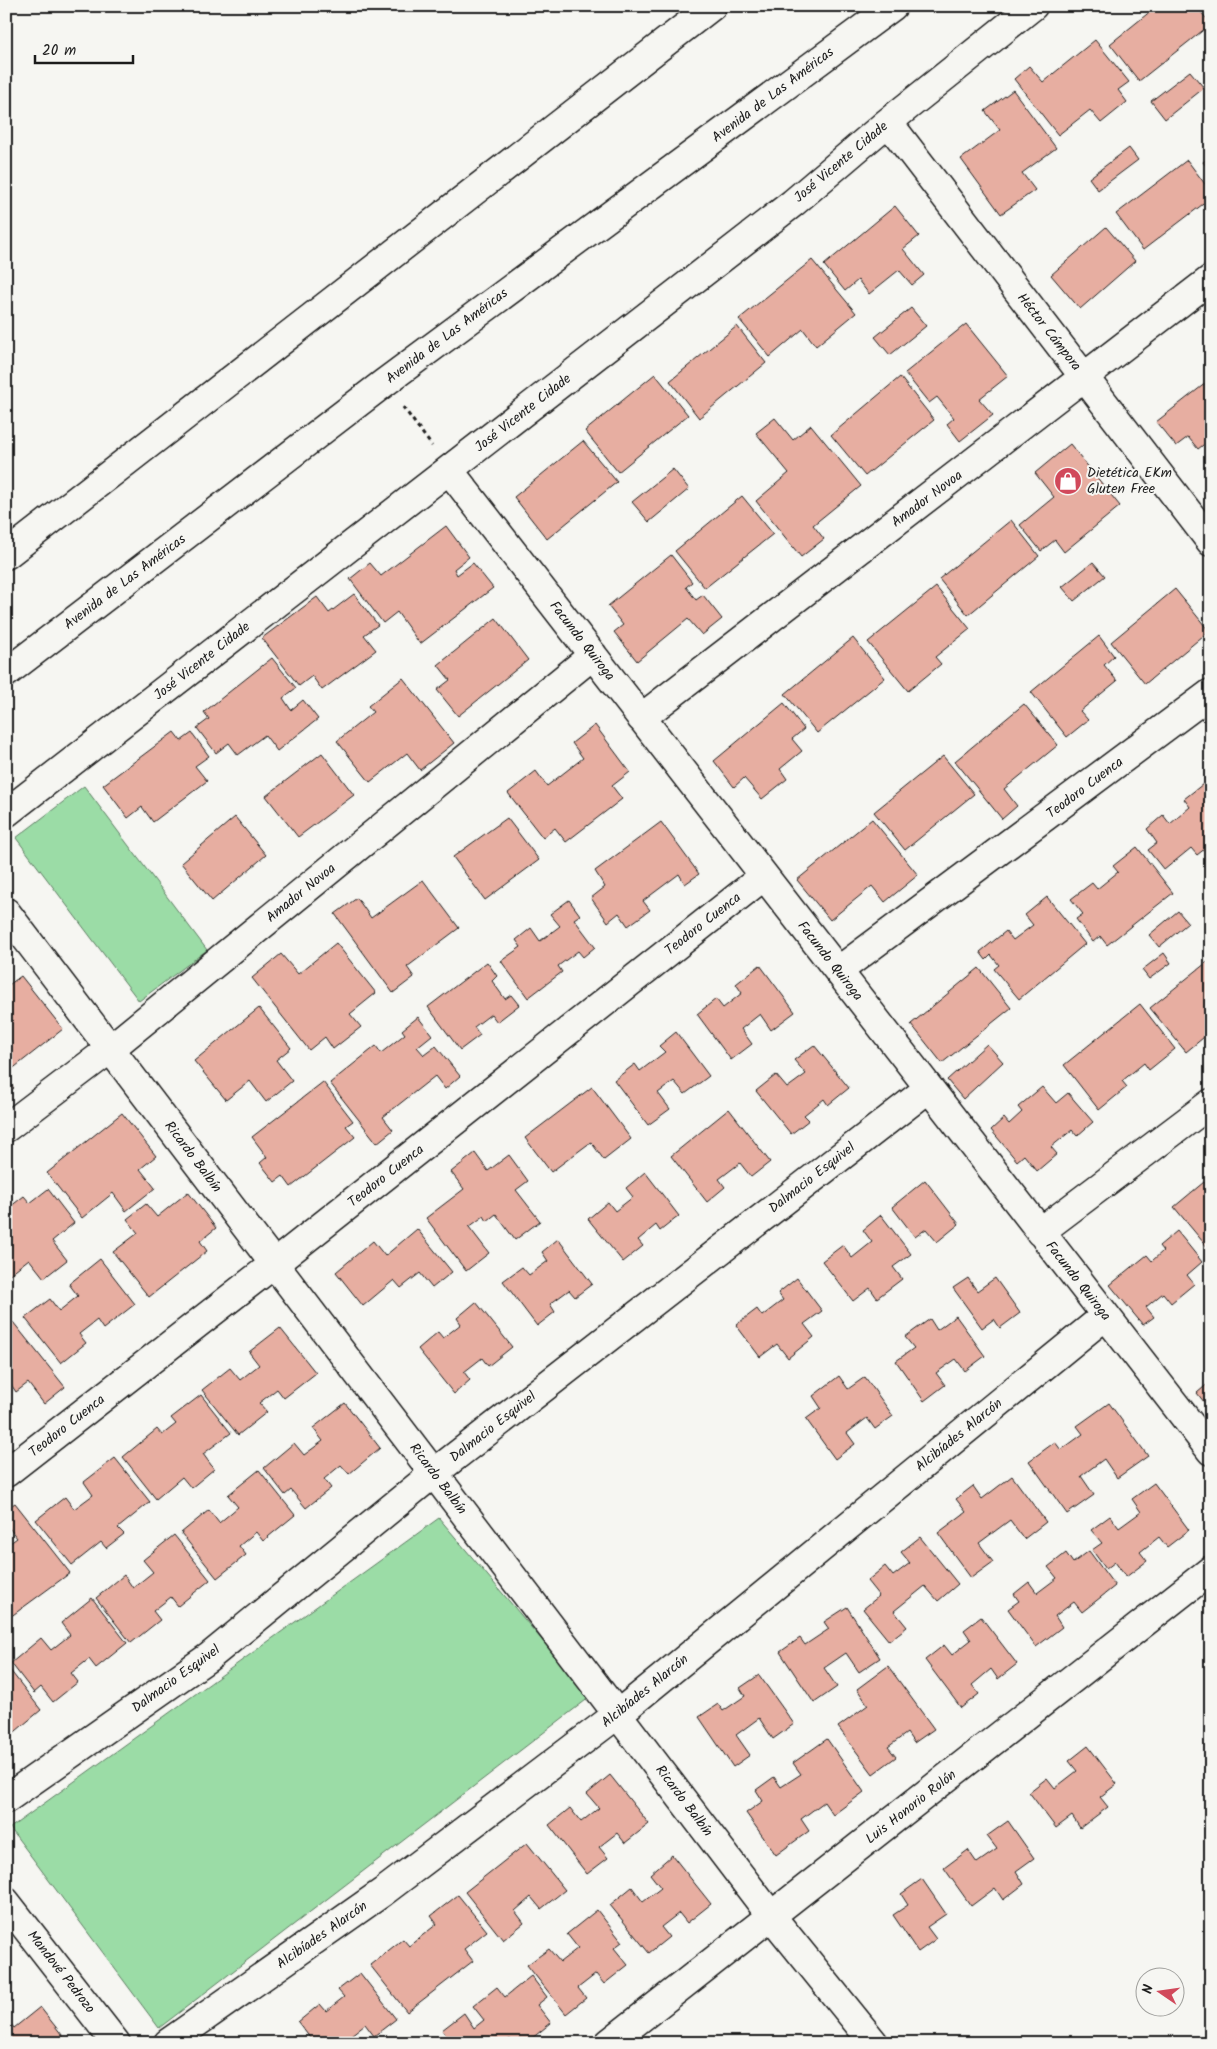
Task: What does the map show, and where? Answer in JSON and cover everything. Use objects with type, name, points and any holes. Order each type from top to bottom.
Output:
[{"type":"street","points":[[6,554],[712,6]]},
{"type":"street","name":"Avenida de Las Américas","points":[[6,673],[384,383],[893,6]]},
{"type":"street","name":"José Vicente Cidade","points":[[6,813],[793,203],[888,122],[1033,6]]},
{"type":"street","name":"Héctor Cámpora","points":[[888,122],[1211,542]]},
{"type":"street","name":"Amador Novoa","points":[[641,718],[1085,378],[1211,279]]},
{"type":"street","name":"Facundo Quiroga","points":[[449,470],[1211,1452]]},
{"type":"street","name":"Amador Novoa","points":[[6,1128],[110,1048],[593,655]]},
{"type":"street","name":"Teodoro Cuenca","points":[[838,971],[1211,694]]},
{"type":"street","name":"Teodoro Cuenca","points":[[6,1473],[274,1264],[764,876]]},
{"type":"street","name":"Ricardo Balbín","points":[[6,912],[772,1917],[874,2043]]},
{"type":"street","name":"Dalmacio Esquivel","points":[[6,1799],[209,1657],[434,1473],[928,1088]]},
{"type":"street","points":[[1040,1232],[1211,1103]]},
{"type":"street","name":"Alcibíades Alarcón","points":[[168,2043],[383,1892],[618,1714],[1105,1316]]},
{"type":"street","name":"Luis Honorio Rolón","points":[[609,2043],[772,1917],[1211,1570]]},
{"type":"street","name":"Mandové Pedrozo","points":[[6,1902],[116,2043]]},
{"type":"path","points":[[384,383],[449,470]]},
{"type":"green space","points":[[84,786],[207,950],[139,1001],[16,838]]},
{"type":"green space","points":[[439,1518],[590,1697],[159,2028],[10,1828]]},
{"type":"building","points":[[1157,6],[1196,6],[1211,24],[1139,81],[1110,44]]},
{"type":"building","points":[[1095,40],[1129,82],[1118,90],[1127,102],[1101,123],[1090,110],[1058,135],[1014,79],[1029,66],[1043,82]]},
{"type":"building","points":[[1190,71],[1204,88],[1165,119],[1151,101]]},
{"type":"building","points":[[1013,90],[1056,148],[1022,173],[1035,190],[1001,214],[961,159],[1000,130],[985,111]]},
{"type":"building","points":[[1129,148],[1138,160],[1098,190],[1089,178]]},
{"type":"building","points":[[1211,156],[1211,173],[1203,162]]},
{"type":"building","points":[[1187,160],[1211,192],[1211,198],[1143,250],[1116,214]]},
{"type":"building","points":[[895,206],[919,236],[903,249],[924,275],[912,285],[899,270],[869,294],[858,280],[845,291],[824,265]]},
{"type":"building","points":[[1106,227],[1135,261],[1080,309],[1051,275]]},
{"type":"building","points":[[812,260],[856,313],[816,346],[803,329],[770,357],[739,319]]},
{"type":"building","points":[[911,308],[926,326],[890,355],[875,337]]},
{"type":"building","points":[[966,324],[1008,376],[979,399],[993,415],[960,441],[947,424],[954,418],[937,397],[929,403],[905,373]]},
{"type":"building","points":[[737,326],[766,363],[699,418],[670,381]]},
{"type":"building","points":[[655,374],[688,415],[618,472],[585,431]]},
{"type":"building","points":[[900,377],[934,420],[865,476],[831,435]]},
{"type":"building","points":[[1211,379],[1211,439],[1198,449],[1188,437],[1176,446],[1156,422]]},
{"type":"building","points":[[775,418],[793,440],[811,425],[861,486],[813,525],[824,539],[801,557],[756,501],[789,473],[756,433]]},
{"type":"building","points":[[583,441],[617,482],[547,539],[514,497]]},
{"type":"building","points":[[1070,444],[1120,506],[1064,552],[1055,540],[1041,551],[1020,525],[1054,497],[1035,473]]},
{"type":"building","points":[[673,469],[689,489],[649,522],[632,502]]},
{"type":"building","points":[[742,496],[773,534],[705,588],[675,551]]},
{"type":"building","points":[[1011,520],[1039,556],[968,615],[939,579]]},
{"type":"building","points":[[446,526],[469,557],[454,569],[457,575],[473,563],[493,588],[420,644],[397,612],[383,623],[350,579],[370,563],[381,576]]},
{"type":"building","points":[[671,555],[692,582],[686,587],[696,600],[703,595],[722,619],[702,635],[688,619],[637,661],[614,632],[623,625],[608,606]]},
{"type":"building","points":[[1093,562],[1105,576],[1074,601],[1062,587]]},
{"type":"building","points":[[936,587],[970,629],[935,657],[941,664],[908,691],[868,642]]},
{"type":"building","points":[[1175,589],[1209,631],[1145,684],[1111,642]]},
{"type":"building","points":[[354,594],[378,625],[364,635],[376,650],[322,690],[312,676],[299,686],[262,638],[317,597],[329,613]]},
{"type":"building","points":[[496,618],[528,660],[458,716],[437,690],[450,680],[438,665]]},
{"type":"building","points":[[1099,636],[1114,656],[1104,665],[1117,681],[1080,711],[1088,720],[1067,737],[1031,692]]},
{"type":"building","points":[[853,638],[885,678],[817,733],[785,694]]},
{"type":"building","points":[[272,658],[296,688],[283,698],[291,710],[303,700],[318,719],[277,751],[265,735],[238,755],[229,743],[216,753],[197,728],[209,719],[204,712]]},
{"type":"building","points":[[403,678],[454,743],[420,770],[407,753],[370,782],[337,741],[373,712],[368,706]]},
{"type":"building","points":[[784,703],[804,729],[792,739],[802,751],[780,769],[787,779],[762,799],[744,778],[734,787],[714,761]]},
{"type":"building","points":[[1024,704],[1058,745],[1004,789],[1017,806],[1002,819],[955,761]]},
{"type":"building","points":[[595,725],[630,772],[612,786],[622,799],[566,842],[555,828],[543,838],[508,793],[536,771],[547,786],[583,758],[572,743]]},
{"type":"building","points":[[174,732],[181,741],[192,733],[209,756],[195,766],[207,781],[153,822],[142,807],[128,818],[103,785]]},
{"type":"building","points":[[322,753],[354,795],[298,837],[266,796]]},
{"type":"building","points":[[943,756],[974,794],[905,850],[874,812]]},
{"type":"building","points":[[1203,784],[1211,794],[1211,844],[1197,855],[1191,848],[1164,870],[1148,850],[1157,843],[1147,829],[1163,815],[1170,824],[1190,807],[1184,799]]},
{"type":"building","points":[[235,817],[266,855],[212,901],[181,863]]},
{"type":"building","points":[[507,818],[539,860],[485,900],[453,857]]},
{"type":"building","points":[[872,819],[918,875],[885,902],[872,886],[830,920],[797,880]]},
{"type":"building","points":[[661,822],[699,874],[685,884],[679,874],[643,901],[650,910],[628,926],[619,913],[608,922],[591,898],[605,887],[595,871]]},
{"type":"building","points":[[1137,847],[1173,893],[1107,945],[1100,936],[1093,942],[1076,919],[1083,914],[1071,899],[1092,883],[1097,889],[1118,872],[1113,866]]},
{"type":"building","points":[[423,880],[459,928],[407,967],[414,977],[393,993],[335,914],[357,898],[371,918]]},
{"type":"building","points":[[1047,897],[1085,944],[1019,999],[994,969],[999,965],[991,955],[986,960],[980,952],[1006,931],[1013,940],[1033,925],[1025,915]]},
{"type":"building","points":[[569,900],[580,915],[574,919],[595,947],[583,957],[578,951],[558,966],[562,972],[528,998],[501,961],[521,947],[516,940],[531,928],[540,941],[560,926],[550,914]]},
{"type":"building","points":[[1178,911],[1188,923],[1159,947],[1149,935]]},
{"type":"building","points":[[336,943],[376,993],[350,1014],[361,1027],[333,1049],[325,1037],[309,1050],[252,978],[281,954],[298,974]]},
{"type":"building","points":[[1164,953],[1171,963],[1149,979],[1142,970]]},
{"type":"building","points":[[1211,959],[1211,1021],[1204,1027],[1209,1033],[1186,1052],[1150,1008]]},
{"type":"building","points":[[487,962],[497,976],[492,981],[505,999],[511,995],[519,1005],[497,1022],[491,1014],[474,1027],[480,1035],[460,1050],[428,1007]]},
{"type":"building","points":[[760,965],[795,1012],[771,1030],[760,1014],[741,1029],[752,1044],[731,1060],[697,1014],[716,999],[723,1008],[742,993],[736,984]]},
{"type":"building","points":[[979,968],[1011,1008],[942,1063],[911,1024]]},
{"type":"building","points":[[21,976],[63,1029],[6,1074],[6,987]]},
{"type":"building","points":[[1140,1004],[1175,1049],[1149,1070],[1144,1063],[1122,1081],[1127,1087],[1099,1110],[1064,1065]]},
{"type":"building","points":[[259,1008],[291,1048],[276,1060],[292,1081],[266,1102],[250,1081],[226,1100],[194,1061]]},
{"type":"building","points":[[418,1017],[432,1035],[417,1047],[424,1055],[436,1046],[460,1076],[445,1089],[435,1076],[383,1117],[393,1130],[377,1143],[330,1083],[376,1046],[381,1053],[405,1034],[402,1030]]},
{"type":"building","points":[[676,1032],[709,1076],[685,1094],[674,1081],[658,1093],[670,1109],[648,1125],[614,1080],[635,1064],[640,1071],[665,1052],[659,1046]]},
{"type":"building","points":[[987,1044],[1003,1062],[963,1099],[947,1080]]},
{"type":"building","points":[[814,1045],[849,1088],[828,1105],[824,1099],[804,1115],[809,1120],[791,1134],[756,1091],[776,1075],[787,1088],[806,1074],[794,1060]]},
{"type":"building","points":[[6,1079],[14,1088],[6,1094]]},
{"type":"building","points":[[323,1082],[353,1121],[346,1126],[355,1137],[291,1187],[283,1176],[275,1182],[260,1163],[267,1157],[252,1137]]},
{"type":"building","points":[[592,1087],[631,1139],[604,1160],[591,1142],[551,1172],[525,1138]]},
{"type":"building","points":[[1042,1087],[1056,1103],[1068,1093],[1093,1122],[1077,1136],[1072,1130],[1051,1147],[1057,1154],[1037,1171],[1024,1155],[1017,1161],[991,1130],[1004,1118],[1009,1124],[1022,1112],[1018,1107]]},
{"type":"building","points":[[729,1109],[770,1162],[751,1177],[740,1163],[719,1179],[725,1187],[707,1202],[671,1156]]},
{"type":"building","points":[[122,1113],[156,1156],[140,1169],[155,1188],[126,1211],[113,1193],[82,1218],[47,1173]]},
{"type":"building","points":[[475,1153],[488,1171],[509,1155],[528,1181],[516,1190],[540,1221],[515,1240],[496,1214],[487,1221],[484,1216],[469,1227],[489,1253],[466,1271],[426,1218],[464,1189],[451,1172]]},
{"type":"building","points":[[645,1172],[679,1216],[660,1231],[656,1225],[638,1240],[643,1246],[623,1262],[588,1219],[608,1202],[615,1211],[633,1197],[626,1188]]},
{"type":"building","points":[[925,1180],[959,1224],[937,1242],[926,1229],[915,1237],[892,1207]]},
{"type":"building","points":[[1204,1182],[1211,1191],[1211,1245],[1208,1248],[1174,1207]]},
{"type":"building","points":[[48,1189],[74,1223],[52,1241],[67,1260],[44,1278],[29,1259],[6,1277],[6,1210],[24,1196],[30,1203]]},
{"type":"building","points":[[188,1192],[216,1228],[200,1241],[207,1251],[149,1297],[113,1252],[138,1233],[127,1219],[146,1204],[157,1217]]},
{"type":"building","points":[[881,1215],[911,1254],[893,1267],[902,1279],[877,1298],[870,1288],[853,1301],[822,1261],[843,1245],[852,1258],[872,1242],[863,1230]]},
{"type":"building","points":[[417,1229],[452,1272],[432,1288],[420,1273],[401,1288],[394,1280],[363,1306],[336,1272],[373,1241],[385,1256]]},
{"type":"building","points":[[1177,1231],[1202,1262],[1187,1275],[1194,1284],[1171,1303],[1163,1293],[1146,1307],[1154,1317],[1143,1325],[1110,1285],[1147,1255],[1152,1261],[1163,1251],[1159,1246]]},
{"type":"building","points":[[558,1239],[592,1284],[575,1297],[569,1290],[550,1304],[555,1312],[537,1326],[503,1281],[522,1267],[529,1275],[548,1261],[542,1252]]},
{"type":"building","points":[[100,1259],[135,1304],[103,1329],[97,1320],[79,1334],[86,1343],[61,1363],[25,1318],[50,1299],[59,1311],[78,1296],[69,1284]]},
{"type":"building","points":[[797,1278],[822,1311],[804,1324],[814,1337],[788,1358],[777,1344],[760,1357],[736,1325],[757,1309],[762,1316],[783,1300],[778,1293]]},
{"type":"building","points":[[968,1278],[977,1291],[995,1278],[1020,1313],[1000,1328],[994,1319],[982,1328],[953,1288]]},
{"type":"building","points":[[476,1302],[512,1347],[488,1366],[482,1358],[464,1372],[470,1380],[454,1394],[418,1349],[438,1332],[443,1338],[461,1324],[457,1318]]},
{"type":"building","points":[[956,1316],[985,1356],[965,1371],[956,1359],[936,1373],[945,1385],[924,1401],[896,1361],[914,1348],[905,1337],[930,1319],[937,1330]]},
{"type":"building","points":[[13,1322],[65,1387],[44,1404],[28,1383],[16,1392],[10,1383],[6,1386],[6,1327]]},
{"type":"building","points":[[280,1328],[316,1373],[284,1398],[277,1389],[259,1403],[267,1412],[238,1435],[202,1390],[230,1368],[240,1380],[259,1365],[249,1352]]},
{"type":"building","points":[[839,1376],[848,1389],[865,1377],[893,1416],[875,1429],[867,1418],[847,1433],[855,1444],[835,1459],[806,1419],[821,1408],[813,1396]]},
{"type":"building","points":[[1211,1381],[1211,1404],[1208,1407],[1197,1393]]},
{"type":"building","points":[[201,1395],[231,1433],[203,1454],[214,1469],[191,1488],[182,1477],[156,1499],[123,1457],[157,1429],[162,1435],[176,1424],[171,1418]]},
{"type":"building","points":[[345,1403],[380,1448],[349,1474],[341,1465],[324,1479],[331,1488],[306,1508],[291,1490],[285,1495],[264,1468],[294,1443],[304,1455],[323,1441],[313,1428]]},
{"type":"building","points":[[1109,1403],[1148,1456],[1117,1478],[1104,1459],[1081,1476],[1094,1495],[1067,1514],[1029,1461],[1055,1442],[1061,1450],[1083,1434],[1077,1426]]},
{"type":"building","points":[[115,1458],[150,1502],[118,1528],[124,1534],[106,1548],[101,1542],[72,1565],[36,1520],[65,1497],[74,1509],[93,1495],[84,1482]]},
{"type":"building","points":[[259,1470],[295,1515],[263,1541],[256,1532],[239,1546],[246,1555],[217,1578],[181,1533],[209,1510],[219,1523],[238,1507],[228,1495]]},
{"type":"building","points":[[1012,1476],[1046,1522],[1024,1539],[1010,1520],[979,1543],[993,1562],[971,1578],[938,1533],[966,1512],[956,1499],[973,1486],[982,1499]]},
{"type":"building","points":[[1154,1483],[1189,1530],[1167,1547],[1159,1537],[1140,1552],[1147,1561],[1126,1577],[1115,1562],[1106,1569],[1092,1550],[1102,1543],[1091,1530],[1110,1516],[1119,1528],[1141,1512],[1132,1499]]},
{"type":"building","points":[[15,1503],[70,1573],[6,1620],[6,1546],[17,1538],[6,1524],[6,1509]]},
{"type":"building","points":[[174,1535],[210,1580],[178,1606],[171,1597],[153,1611],[160,1620],[131,1643],[96,1598],[124,1575],[133,1588],[153,1572],[143,1560]]},
{"type":"building","points":[[920,1537],[958,1584],[938,1601],[925,1586],[894,1611],[907,1627],[889,1641],[863,1609],[879,1596],[867,1581],[885,1566],[893,1576],[910,1563],[901,1552]]},
{"type":"building","points":[[1089,1551],[1115,1586],[1082,1612],[1074,1602],[1055,1616],[1062,1627],[1036,1647],[1008,1609],[1019,1601],[1014,1594],[1029,1582],[1037,1593],[1057,1578],[1048,1567],[1066,1553],[1073,1563]]},
{"type":"building","points":[[92,1598],[127,1643],[96,1668],[89,1659],[71,1673],[78,1682],[53,1702],[41,1687],[34,1693],[11,1663],[41,1638],[51,1650],[70,1635],[61,1623]]},
{"type":"building","points":[[847,1607],[880,1658],[859,1672],[846,1653],[824,1668],[837,1687],[814,1703],[780,1652],[800,1638],[805,1645],[829,1629],[824,1622]]},
{"type":"building","points":[[981,1617],[1017,1664],[998,1679],[991,1669],[972,1685],[979,1694],[961,1708],[925,1660],[944,1645],[952,1655],[971,1640],[964,1630]]},
{"type":"building","points":[[6,1665],[41,1710],[10,1736],[6,1731]]},
{"type":"building","points":[[888,1666],[934,1729],[914,1743],[907,1733],[888,1747],[896,1757],[873,1774],[838,1727],[868,1705],[857,1689]]},
{"type":"building","points":[[759,1675],[794,1724],[773,1739],[759,1718],[736,1735],[750,1755],[733,1767],[699,1717],[718,1704],[723,1711],[745,1696],[740,1688]]},
{"type":"building","points":[[827,1739],[864,1792],[833,1815],[824,1802],[801,1819],[809,1831],[776,1855],[746,1813],[763,1801],[756,1790],[774,1777],[781,1787],[801,1774],[793,1763]]},
{"type":"building","points":[[1088,1746],[1117,1784],[1100,1797],[1108,1807],[1080,1828],[1072,1816],[1056,1828],[1029,1792],[1047,1778],[1055,1788],[1077,1771],[1069,1761]]},
{"type":"building","points":[[610,1775],[649,1824],[625,1843],[617,1833],[599,1847],[608,1858],[587,1874],[549,1825],[570,1808],[581,1822],[599,1808],[587,1794]]},
{"type":"building","points":[[1008,1821],[1034,1858],[1016,1871],[1024,1884],[1003,1900],[995,1888],[971,1906],[944,1868],[968,1850],[977,1863],[997,1849],[987,1836]]},
{"type":"building","points":[[527,1843],[565,1890],[541,1909],[531,1897],[515,1911],[524,1923],[503,1940],[465,1892]]},
{"type":"building","points":[[672,1855],[711,1904],[687,1923],[679,1913],[661,1927],[669,1937],[649,1953],[610,1905],[632,1887],[643,1902],[661,1888],[650,1874]]},
{"type":"building","points":[[922,1879],[946,1914],[927,1927],[936,1939],[918,1952],[893,1915],[908,1905],[901,1894]]},
{"type":"building","points":[[458,1895],[487,1931],[464,1949],[473,1961],[407,2012],[370,1965],[403,1939],[409,1946],[437,1924],[431,1916]]},
{"type":"building","points":[[597,1910],[622,1942],[614,1948],[628,1965],[604,1984],[596,1974],[578,1988],[586,1998],[566,2014],[527,1965],[549,1949],[560,1962],[578,1948],[567,1934]]},
{"type":"building","points":[[360,1973],[396,2019],[374,2036],[365,2024],[341,2043],[314,2043],[298,2022],[320,2004],[326,2011],[344,1997],[338,1990]]},
{"type":"building","points":[[531,1976],[547,1997],[537,2005],[551,2023],[526,2043],[513,2043],[510,2039],[505,2043],[452,2043],[442,2030],[464,2013],[474,2028],[484,2020],[473,2006],[497,1987],[505,1997]]},
{"type":"building","points":[[40,2007],[66,2040],[63,2043],[6,2043],[6,2018],[14,2028]]},
{"type":"place","name":"Dietética EKm Gluten Free","points":[[1068,481]]}]
